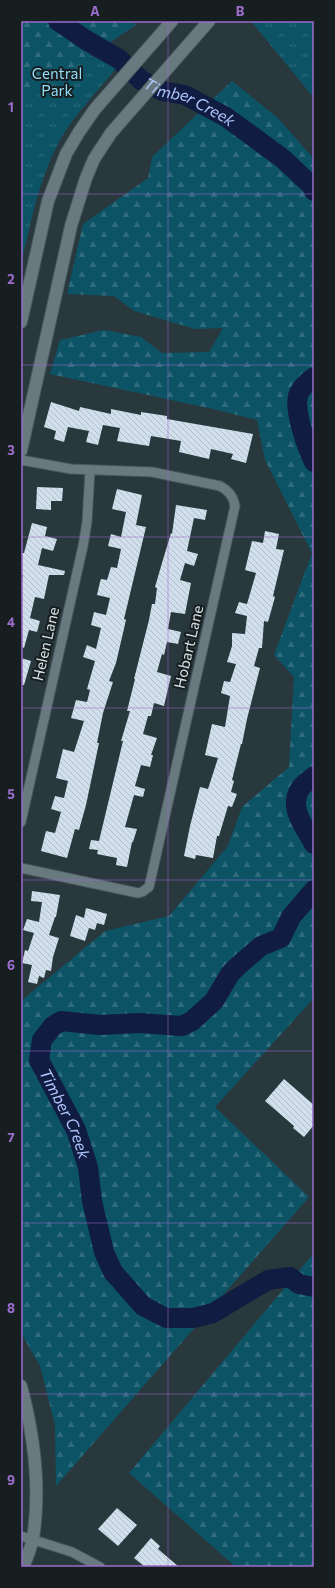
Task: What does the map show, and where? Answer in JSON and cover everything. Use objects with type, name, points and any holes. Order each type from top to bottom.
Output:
[{"type":"main road","points":[[21,322],[46,208],[66,154],[79,132],[106,96],[172,21]]},
{"type":"main road","points":[[21,451],[71,226],[77,204],[94,159],[111,133],[209,21]]},
{"type":"main road","points":[[21,1386],[28,1413],[37,1482],[27,1537],[24,1567]]},
{"type":"street","name":"Hobart Lane","points":[[21,460],[71,469],[152,472],[220,486],[231,494],[235,506],[149,887],[138,893],[21,868]]},
{"type":"street","name":"Helen Lane","points":[[21,822],[83,546],[87,522],[90,470]]},
{"type":"street","points":[[27,1537],[72,1552],[100,1567]]},
{"type":"green space","name":"Central Park","points":[[21,21],[67,46],[118,66],[69,125],[50,160],[31,220],[21,265]]},
{"type":"green space","points":[[21,21],[132,21],[136,25],[44,87],[21,95]]},
{"type":"green space","points":[[251,21],[314,21],[314,98]]},
{"type":"green space","points":[[232,81],[278,118],[314,159],[314,998],[215,1107],[309,1197],[56,1486],[55,1425],[40,1366],[21,1333],[21,1001],[105,931],[169,916],[228,846],[242,807],[289,767],[294,677],[274,655],[312,553],[265,460],[257,420],[50,374],[60,340],[104,330],[141,337],[162,353],[209,352],[223,328],[195,329],[134,311],[114,296],[67,294],[83,224],[148,178],[152,157]]},
{"type":"green space","points":[[314,1253],[314,1567],[236,1567],[129,1473]]},
{"type":"building","points":[[51,402],[79,411],[80,407],[111,414],[111,409],[141,415],[141,412],[167,416],[167,419],[253,434],[246,463],[231,459],[233,454],[211,449],[209,459],[179,452],[181,441],[151,436],[149,446],[117,441],[120,428],[103,425],[98,445],[86,442],[89,431],[68,427],[64,442],[54,439],[56,431],[44,427]]},
{"type":"building","points":[[37,487],[63,488],[62,501],[51,501],[51,510],[36,509]]},
{"type":"building","points":[[117,489],[142,495],[136,525],[146,527],[124,619],[126,620],[116,663],[109,681],[113,682],[103,713],[97,743],[99,743],[86,805],[79,830],[75,829],[67,858],[41,851],[46,831],[55,833],[61,812],[51,809],[55,796],[64,798],[68,781],[56,778],[63,749],[74,752],[84,721],[71,718],[76,700],[87,702],[90,690],[87,689],[95,661],[83,657],[87,645],[96,649],[101,628],[91,625],[94,612],[106,615],[110,598],[97,595],[100,582],[101,579],[107,580],[111,567],[117,568],[121,549],[108,546],[111,534],[121,537],[126,512],[112,509]]},
{"type":"building","points":[[176,505],[207,510],[205,520],[194,518],[187,551],[198,554],[194,566],[185,563],[180,580],[191,583],[185,614],[171,612],[168,629],[181,632],[178,644],[167,642],[164,655],[162,654],[157,672],[171,676],[164,706],[154,703],[151,716],[148,716],[143,734],[157,738],[151,755],[153,755],[150,767],[141,765],[135,786],[145,789],[143,797],[134,795],[125,827],[137,829],[132,842],[127,867],[116,865],[117,858],[97,854],[98,850],[89,849],[91,840],[99,841],[123,741],[121,741],[130,711],[127,711],[134,679],[152,604],[155,604],[157,588],[155,587],[171,533],[172,534]]},
{"type":"building","points":[[32,523],[47,527],[45,536],[57,539],[53,551],[42,548],[38,565],[65,571],[64,575],[49,575],[44,599],[35,597],[30,618],[40,621],[37,632],[29,630],[24,648],[21,647],[21,585],[23,575],[21,575],[21,553],[24,553]]},
{"type":"building","points":[[265,531],[279,534],[276,549],[284,550],[273,596],[275,597],[268,622],[264,621],[262,648],[259,648],[254,666],[260,668],[232,780],[234,781],[231,792],[237,794],[232,807],[228,806],[219,836],[217,836],[213,858],[196,855],[195,859],[184,856],[200,787],[208,789],[218,758],[205,755],[212,724],[225,727],[230,696],[221,693],[224,681],[230,682],[236,664],[227,662],[232,646],[232,633],[245,634],[247,616],[235,613],[239,602],[247,604],[256,573],[245,570],[252,541],[263,543]]},
{"type":"building","points":[[21,658],[31,661],[24,685],[21,685]]},
{"type":"building","points":[[32,891],[60,895],[56,917],[49,935],[59,938],[53,957],[51,971],[46,970],[44,978],[39,976],[37,984],[28,982],[32,965],[22,963],[25,950],[28,951],[34,933],[23,930],[27,919],[39,922],[42,902],[31,901]]},
{"type":"building","points":[[86,908],[107,914],[104,925],[97,923],[95,930],[89,928],[85,941],[70,936],[76,915],[84,918]]},
{"type":"building","points":[[284,1079],[314,1105],[314,1125],[304,1137],[293,1128],[294,1126],[265,1101]]},
{"type":"building","points":[[117,1508],[137,1525],[118,1546],[98,1529]]},
{"type":"building","points":[[151,1538],[160,1546],[158,1549],[179,1567],[145,1567],[134,1558]]},
{"type":"waterway","name":"Timber Creek","points":[[58,21],[86,40],[119,59],[141,80],[162,91],[185,95],[226,117],[282,158],[313,187],[314,191]]},
{"type":"waterway","name":"Timber Creek","points":[[314,377],[300,391],[297,403],[299,420],[314,462]]},
{"type":"waterway","name":"Timber Creek","points":[[314,776],[300,789],[296,803],[302,824],[314,844]]},
{"type":"waterway","name":"Timber Creek","points":[[314,890],[291,917],[281,938],[261,946],[239,965],[230,974],[214,1001],[192,1021],[182,1026],[139,1023],[100,1025],[61,1021],[53,1026],[42,1040],[39,1060],[76,1130],[88,1167],[92,1201],[104,1252],[113,1272],[143,1306],[166,1318],[193,1318],[213,1313],[268,1280],[290,1277],[299,1284],[314,1287]]}]
